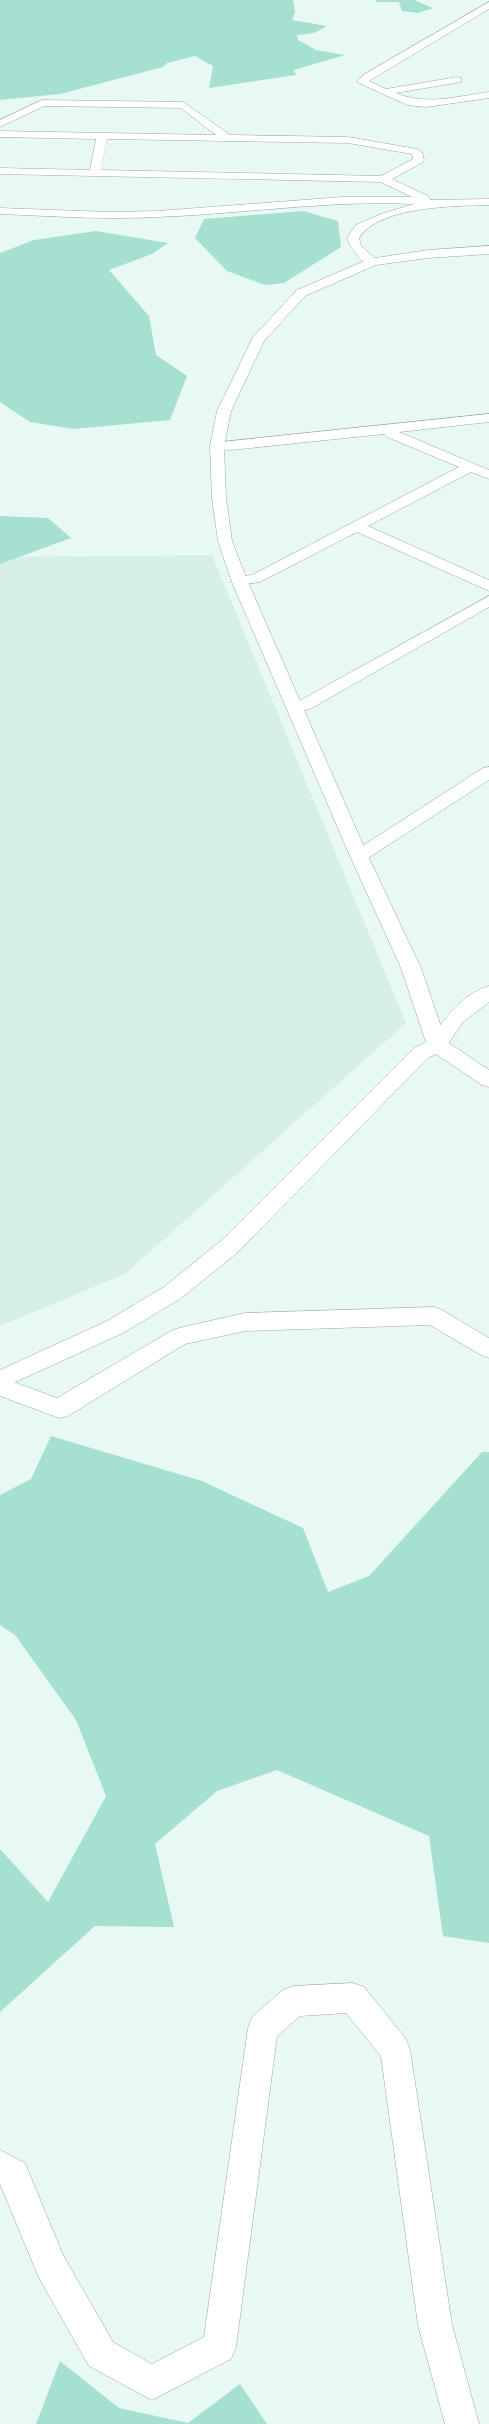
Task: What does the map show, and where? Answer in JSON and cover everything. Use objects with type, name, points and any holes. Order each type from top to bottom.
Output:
[{"type":"street","points":[[489,5],[367,77],[362,82],[407,102],[426,104],[489,95]]},
{"type":"street","points":[[385,92],[457,80]]},
{"type":"street","points":[[0,124],[42,103],[183,105],[228,138]]},
{"type":"street","points":[[0,134],[348,140],[417,152],[419,160],[383,179]]},
{"type":"street","points":[[96,173],[102,136]]},
{"type":"street","points":[[0,171],[383,179],[424,198],[424,204]]},
{"type":"street","points":[[0,211],[109,215],[158,214],[343,200],[415,200],[424,204]]},
{"type":"street","points":[[373,262],[356,247],[353,238],[360,227],[386,216],[424,204],[489,202]]},
{"type":"street","points":[[489,250],[428,254],[373,262],[301,294],[258,340],[224,411],[217,446],[219,498],[225,541],[239,580],[359,856],[411,968],[437,1045],[489,1080]]},
{"type":"street","points":[[217,446],[231,446],[489,418]]},
{"type":"street","points":[[387,429],[392,434],[489,475]]},
{"type":"street","points":[[239,580],[254,579],[470,467]]},
{"type":"street","points":[[356,526],[489,586]]},
{"type":"street","points":[[294,707],[304,704],[489,601]]},
{"type":"street","points":[[359,856],[489,772]]},
{"type":"street","points":[[0,1380],[115,1327],[172,1293],[230,1246],[421,1053],[437,1045],[456,1017],[489,992]]},
{"type":"street","points":[[0,1386],[59,1409],[179,1336],[245,1322],[434,1316],[489,1349]]},
{"type":"street","points":[[0,2166],[14,2174],[51,2266],[100,2354],[152,2383],[219,2347],[264,2028],[294,2002],[353,1998],[395,2050],[435,2325],[462,2424]]},
{"type":"shaded area","points":[[212,555],[406,1023],[125,1274],[0,1326],[0,557]]},
{"type":"green space","points":[[0,0],[293,0],[295,12],[292,20],[327,26],[314,33],[297,35],[298,40],[316,50],[345,55],[294,70],[296,75],[209,88],[213,66],[195,56],[167,63],[163,67],[60,94],[0,100]]},
{"type":"green space","points":[[375,0],[414,0],[433,8],[418,13],[402,11],[399,2],[377,2]]},
{"type":"green space","points":[[303,211],[338,221],[341,247],[284,283],[265,285],[227,271],[195,238],[204,219]]},
{"type":"green space","points":[[96,231],[168,243],[152,254],[109,270],[149,316],[156,355],[187,376],[170,420],[73,429],[30,422],[0,402],[0,253],[34,240]]},
{"type":"green space","points":[[0,516],[48,518],[71,538],[0,564]]},
{"type":"green space","points":[[51,1436],[202,1481],[303,1528],[328,1592],[369,1576],[482,1452],[489,1452],[489,1943],[443,1936],[429,1836],[277,1770],[217,1791],[155,1844],[174,1927],[95,1926],[0,2012],[0,1849],[48,1902],[106,1796],[76,1720],[15,1635],[0,1625],[0,1495],[31,1479]]},
{"type":"green space","points":[[60,2361],[119,2408],[188,2423],[240,2384],[267,2424],[36,2424]]}]
